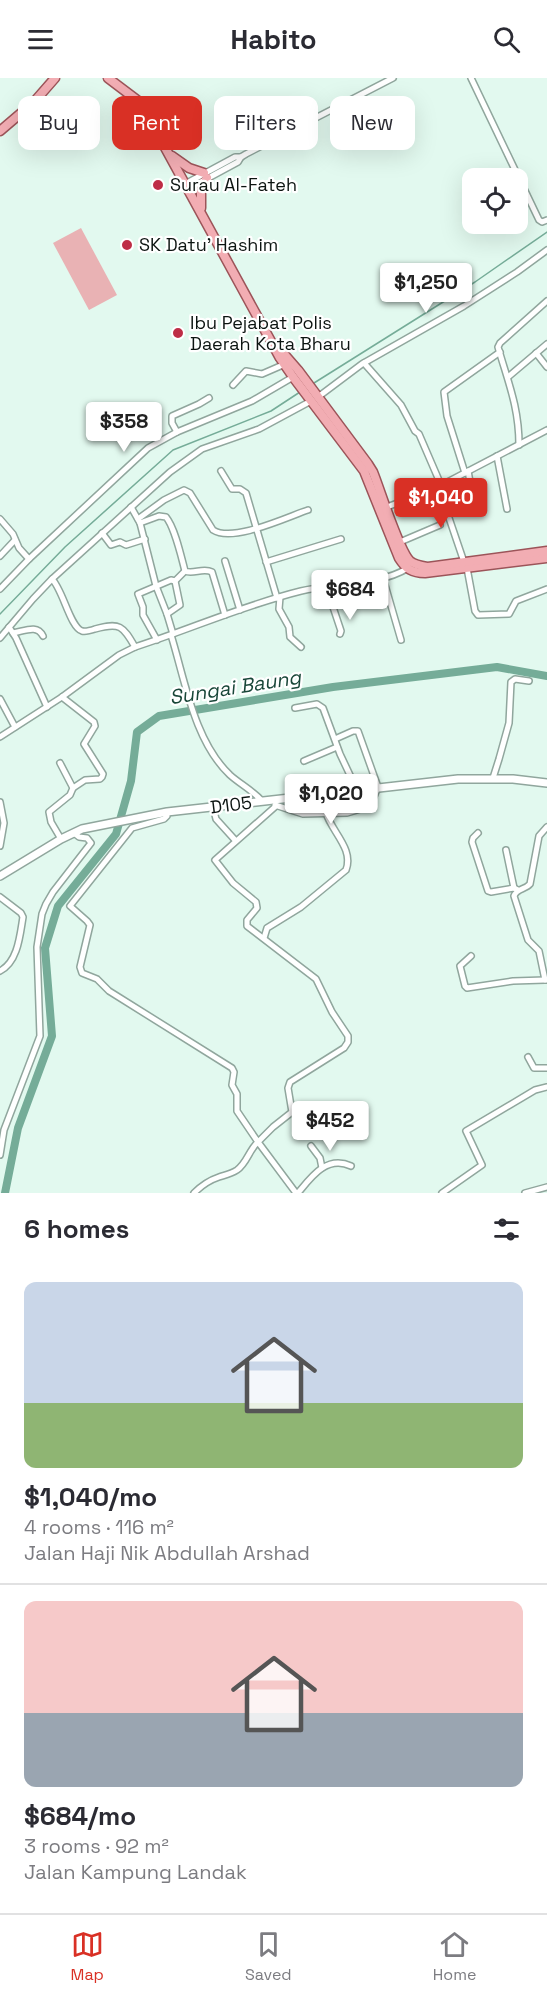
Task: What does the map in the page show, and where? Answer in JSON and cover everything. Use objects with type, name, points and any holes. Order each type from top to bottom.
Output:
[{"type":"main road","points":[[0,131],[57,78]]},
{"type":"main road","points":[[108,78],[130,96]]},
{"type":"main road","points":[[167,150],[285,364],[368,464],[411,566]]},
{"type":"main road","points":[[169,150],[180,163],[205,175],[200,197],[200,207],[204,217]]},
{"type":"main road","points":[[270,338],[296,377]]},
{"type":"main road","points":[[314,399],[364,471],[399,558],[411,566],[428,567],[547,558]]},
{"type":"main road","points":[[466,565],[547,551]]},
{"type":"street","points":[[186,186],[205,175],[238,162],[241,157],[393,78]]},
{"type":"street","points":[[471,78],[539,220],[542,222],[547,220]]},
{"type":"street","points":[[0,638],[52,579],[170,472],[202,449],[259,429],[314,399],[364,363],[464,306],[547,250]]},
{"type":"street","points":[[519,445],[519,422],[498,346],[547,302]]},
{"type":"street","points":[[508,377],[547,344]]},
{"type":"street","points":[[475,509],[466,472],[447,416],[444,392],[500,352]]},
{"type":"street","points":[[536,353],[547,367]]},
{"type":"street","points":[[364,363],[401,405],[415,431],[419,434],[441,485]]},
{"type":"street","points":[[232,385],[246,371],[259,375],[285,364]]},
{"type":"street","points":[[0,589],[137,456],[157,441],[252,401],[296,377]]},
{"type":"street","points":[[177,432],[172,423],[172,416],[209,398]]},
{"type":"street","points":[[387,507],[441,485],[547,430]]},
{"type":"street","points":[[497,456],[507,509]]},
{"type":"street","points":[[221,471],[232,489],[240,489],[246,493],[266,562],[279,597],[279,609],[289,627],[290,637],[301,647]]},
{"type":"street","points":[[139,521],[164,500],[184,490],[191,494],[214,531],[234,534],[308,510]]},
{"type":"street","points":[[428,491],[447,512],[466,565],[475,611],[478,615],[509,614],[516,601],[547,589]]},
{"type":"street","points":[[131,507],[145,539],[156,586],[167,614],[196,719],[210,748],[229,774],[276,806],[303,814],[347,813],[367,807],[374,799],[378,787],[358,731],[335,739]]},
{"type":"street","points":[[139,521],[159,516],[166,517],[173,526],[173,535],[185,571]]},
{"type":"street","points":[[0,519],[29,559]]},
{"type":"street","points":[[400,542],[440,525]]},
{"type":"street","points":[[102,533],[112,545],[120,542],[126,545],[145,539]]},
{"type":"street","points":[[266,562],[340,539]]},
{"type":"street","points":[[0,556],[15,540]]},
{"type":"street","points":[[225,561],[240,610]]},
{"type":"street","points":[[0,737],[62,697],[119,655],[135,647],[279,597],[326,586],[398,575],[411,566]]},
{"type":"street","points":[[185,571],[188,573],[206,570],[212,572],[225,615]]},
{"type":"street","points":[[157,640],[143,615],[139,592],[171,580],[175,581],[185,571]]},
{"type":"street","points":[[383,578],[401,640]]},
{"type":"street","points":[[52,579],[57,585],[72,622],[80,630],[108,625],[119,626],[126,631],[135,647]]},
{"type":"street","points":[[167,614],[180,605],[175,581]]},
{"type":"street","points":[[326,586],[341,630],[340,634]]},
{"type":"street","points":[[9,627],[47,707]]},
{"type":"street","points":[[13,633],[36,628],[43,636]]},
{"type":"street","points":[[493,778],[509,723],[511,682],[515,679],[529,681]]},
{"type":"street","points":[[61,839],[51,822],[49,812],[69,795],[73,788],[85,780],[100,779],[103,774],[84,744],[95,723],[62,697]]},
{"type":"street","points":[[0,699],[15,728]]},
{"type":"street","points":[[295,708],[317,704],[323,708],[337,747],[357,790]]},
{"type":"street","points":[[304,761],[337,747]]},
{"type":"street","points":[[60,763],[73,788]]},
{"type":"street","name":"D105","points":[[0,876],[74,833],[110,822],[167,812],[448,780],[493,778],[535,780],[547,783]]},
{"type":"street","points":[[0,802],[4,823],[0,846]]},
{"type":"street","points":[[194,1193],[216,1178],[239,1169],[251,1149],[273,1126],[292,1113],[288,1088],[290,1082],[344,1048],[348,1039],[332,1013],[317,980],[246,924],[257,908],[256,902],[233,883],[215,862],[216,857],[276,806]]},
{"type":"street","points":[[213,807],[216,819],[235,840]]},
{"type":"street","points":[[167,812],[164,819],[132,828],[70,903],[72,909],[90,926],[80,970],[85,975],[97,979],[109,991],[232,1068],[235,1073],[232,1085],[237,1094],[237,1112],[297,1193],[322,1168],[341,1162],[351,1166]]},
{"type":"street","points":[[264,938],[267,928],[301,908],[346,870],[348,857],[326,813]]},
{"type":"street","points":[[478,833],[472,842],[486,888],[491,892],[527,887],[530,884],[539,836],[547,827]]},
{"type":"street","points":[[0,1155],[4,1130],[40,1036],[37,947],[42,914],[53,892],[91,843],[87,838],[79,837],[74,833]]},
{"type":"street","points":[[471,956],[460,966],[467,988],[513,981],[546,980],[539,951],[528,940],[514,900],[516,889],[506,850]]},
{"type":"street","points":[[0,897],[23,917],[13,960],[8,967],[0,971]]},
{"type":"street","points":[[528,1057],[534,1068],[547,1068]]},
{"type":"street","points":[[442,1193],[482,1165],[466,1131],[535,1090],[547,1087]]},
{"type":"street","points":[[311,1146],[320,1158],[322,1168]]},
{"type":"street","points":[[525,1193],[547,1187]]},
{"type":"shaded area","points":[[81,228],[117,295],[89,310],[53,243]]},
{"type":"waterway","points":[[314,383],[475,282],[547,232]]},
{"type":"waterway","points":[[0,614],[65,547],[173,450],[271,411],[300,392]]},
{"type":"waterway","name":"Sungai Baung","points":[[5,1193],[18,1128],[52,1036],[45,948],[58,906],[116,834],[131,781],[137,732],[159,716],[333,687],[497,667],[547,676]]},
{"type":"place","name":"Surau Al-Fateh","points":[[158,185]]},
{"type":"place","name":"SK Datu' Hashim","points":[[127,245]]},
{"type":"place","name":"Ibu Pejabat Polis Daerah Kota Bharu","points":[[178,333]]}]
